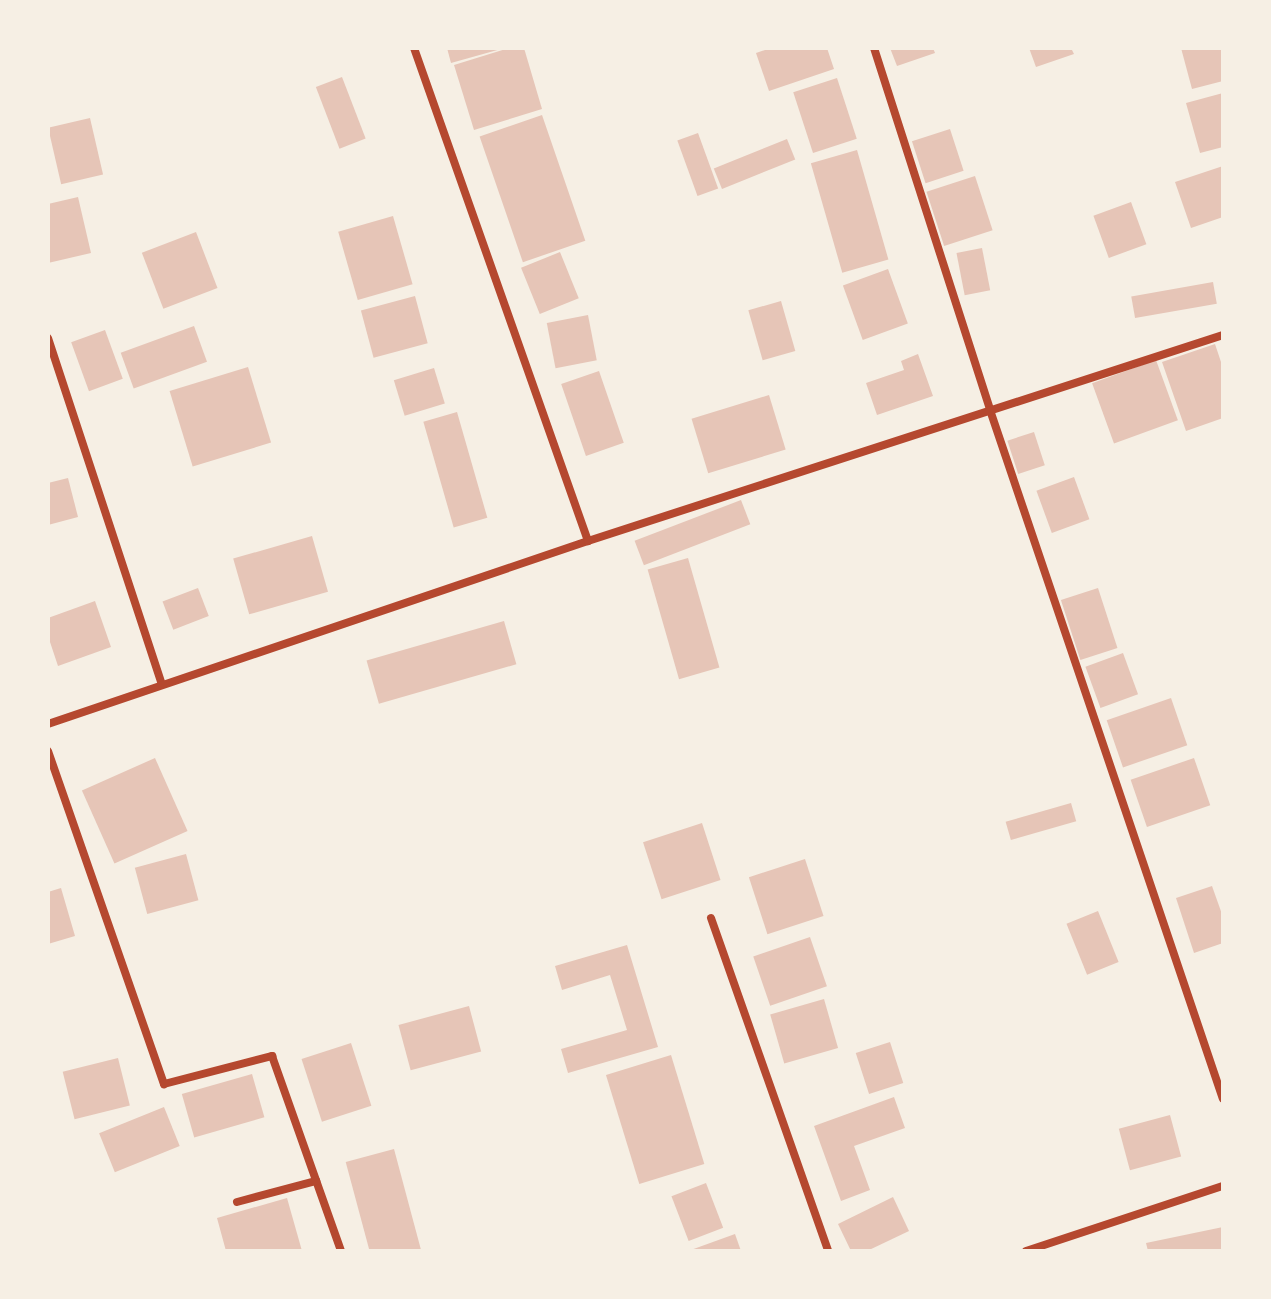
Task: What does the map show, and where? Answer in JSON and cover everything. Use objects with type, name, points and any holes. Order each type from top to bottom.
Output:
[{"type":"street","points":[[414,48],[588,541]]},
{"type":"street","points":[[874,48],[990,410],[1223,1099]]},
{"type":"street","points":[[48,724],[588,541],[1223,335]]},
{"type":"street","points":[[48,338],[162,685]]},
{"type":"street","points":[[48,751],[164,1084],[272,1056],[341,1251]]},
{"type":"street","points":[[711,918],[828,1251]]},
{"type":"street","points":[[237,1202],[316,1181]]},
{"type":"street","points":[[1026,1251],[1223,1186]]},
{"type":"building","points":[[447,48],[501,48],[501,49],[451,63]]},
{"type":"building","points":[[509,48],[524,48],[542,109],[474,130],[454,65]]},
{"type":"building","points":[[771,48],[827,48],[834,69],[769,91],[756,53]]},
{"type":"building","points":[[890,48],[933,48],[935,53],[897,66]]},
{"type":"building","points":[[1029,48],[1071,48],[1074,54],[1036,67]]},
{"type":"building","points":[[1181,48],[1223,48],[1223,81],[1192,89]]},
{"type":"building","points":[[342,77],[366,139],[340,149],[316,87]]},
{"type":"building","points":[[837,78],[857,139],[813,153],[793,92]]},
{"type":"building","points":[[1223,93],[1223,147],[1200,153],[1186,103]]},
{"type":"building","points":[[542,115],[585,241],[523,262],[480,136]]},
{"type":"building","points":[[90,118],[103,175],[61,184],[48,128]]},
{"type":"building","points":[[950,129],[964,171],[926,183],[912,141]]},
{"type":"building","points":[[698,133],[718,188],[698,196],[677,141]]},
{"type":"building","points":[[787,139],[795,159],[722,189],[714,169]]},
{"type":"building","points":[[857,150],[888,260],[842,273],[811,163]]},
{"type":"building","points":[[1223,166],[1223,217],[1191,228],[1175,182]]},
{"type":"building","points":[[975,176],[993,230],[944,246],[926,192]]},
{"type":"building","points":[[78,197],[91,253],[48,263],[48,204]]},
{"type":"building","points":[[1131,202],[1146,244],[1109,258],[1093,216]]},
{"type":"building","points":[[393,216],[413,284],[358,300],[338,232]]},
{"type":"building","points":[[196,232],[218,288],[163,309],[142,253]]},
{"type":"building","points":[[982,248],[990,290],[965,295],[956,253]]},
{"type":"building","points":[[560,252],[579,298],[540,314],[521,268]]},
{"type":"building","points":[[888,269],[908,324],[863,340],[843,285]]},
{"type":"building","points":[[1213,282],[1217,304],[1135,318],[1131,296]]},
{"type":"building","points":[[415,296],[428,343],[374,358],[361,310]]},
{"type":"building","points":[[781,301],[795,351],[763,360],[748,310]]},
{"type":"building","points":[[588,315],[597,360],[556,368],[547,323]]},
{"type":"building","points":[[194,326],[207,362],[134,388],[121,353]]},
{"type":"building","points":[[105,330],[123,379],[89,391],[71,342]]},
{"type":"building","points":[[1215,344],[1223,368],[1223,418],[1186,431],[1162,362]]},
{"type":"building","points":[[918,354],[933,396],[877,415],[866,383],[904,370],[901,361]]},
{"type":"building","points":[[1156,360],[1178,420],[1114,443],[1092,383]]},
{"type":"building","points":[[248,367],[271,443],[193,467],[170,391]]},
{"type":"building","points":[[434,368],[445,403],[405,416],[394,380]]},
{"type":"building","points":[[599,371],[624,443],[586,456],[561,384]]},
{"type":"building","points":[[769,395],[786,450],[708,473],[692,419]]},
{"type":"building","points":[[457,412],[487,518],[454,527],[423,422]]},
{"type":"building","points":[[1034,432],[1045,465],[1018,474],[1007,441]]},
{"type":"building","points":[[1074,477],[1089,519],[1052,533],[1036,491]]},
{"type":"building","points":[[68,478],[78,517],[48,525],[48,483]]},
{"type":"building","points":[[741,500],[750,524],[644,565],[635,541]]},
{"type":"building","points":[[312,536],[328,592],[249,614],[233,559]]},
{"type":"building","points":[[688,558],[719,668],[679,679],[648,570]]},
{"type":"building","points":[[198,588],[209,616],[173,630],[163,602]]},
{"type":"building","points":[[1098,588],[1117,648],[1080,660],[1061,600]]},
{"type":"building","points":[[95,601],[111,647],[58,666],[48,636],[48,618]]},
{"type":"building","points":[[504,621],[516,664],[379,704],[367,660]]},
{"type":"building","points":[[1123,653],[1138,694],[1100,708],[1085,667]]},
{"type":"building","points":[[1171,698],[1187,745],[1123,767],[1107,720]]},
{"type":"building","points":[[155,758],[188,831],[114,864],[82,791]]},
{"type":"building","points":[[1194,758],[1210,805],[1147,827],[1131,780]]},
{"type":"building","points":[[1071,803],[1076,821],[1011,840],[1006,822]]},
{"type":"building","points":[[702,823],[721,880],[662,899],[643,842]]},
{"type":"building","points":[[186,854],[198,900],[147,914],[135,868]]},
{"type":"building","points":[[805,859],[824,916],[767,934],[749,877]]},
{"type":"building","points":[[1212,886],[1223,917],[1223,943],[1194,953],[1176,898]]},
{"type":"building","points":[[61,888],[75,936],[48,944],[48,892]]},
{"type":"building","points":[[1098,911],[1119,962],[1087,975],[1066,924]]},
{"type":"building","points":[[810,937],[827,986],[770,1006],[753,957]]},
{"type":"building","points":[[627,945],[658,1047],[568,1073],[561,1049],[627,1030],[610,975],[562,990],[555,966]]},
{"type":"building","points":[[824,999],[838,1048],[784,1063],[770,1014]]},
{"type":"building","points":[[469,1006],[481,1051],[411,1070],[398,1025]]},
{"type":"building","points":[[890,1042],[903,1083],[869,1094],[856,1053]]},
{"type":"building","points":[[351,1043],[371,1106],[322,1122],[302,1059]]},
{"type":"building","points":[[671,1055],[704,1164],[639,1184],[606,1075]]},
{"type":"building","points":[[118,1058],[130,1106],[75,1119],[63,1072]]},
{"type":"building","points":[[252,1074],[264,1117],[194,1137],[182,1094]]},
{"type":"building","points":[[894,1097],[905,1128],[854,1146],[870,1190],[841,1201],[814,1126]]},
{"type":"building","points":[[164,1107],[180,1146],[115,1172],[99,1133]]},
{"type":"building","points":[[1170,1115],[1181,1157],[1130,1170],[1119,1129]]},
{"type":"building","points":[[394,1149],[421,1251],[370,1251],[346,1162]]},
{"type":"building","points":[[706,1183],[723,1228],[689,1241],[671,1196]]},
{"type":"building","points":[[893,1197],[909,1231],[867,1251],[851,1251],[838,1224]]},
{"type":"building","points":[[287,1198],[302,1251],[226,1251],[217,1218]]},
{"type":"building","points":[[1223,1227],[1223,1251],[1148,1251],[1146,1243]]},
{"type":"building","points":[[735,1234],[741,1251],[688,1251]]}]
